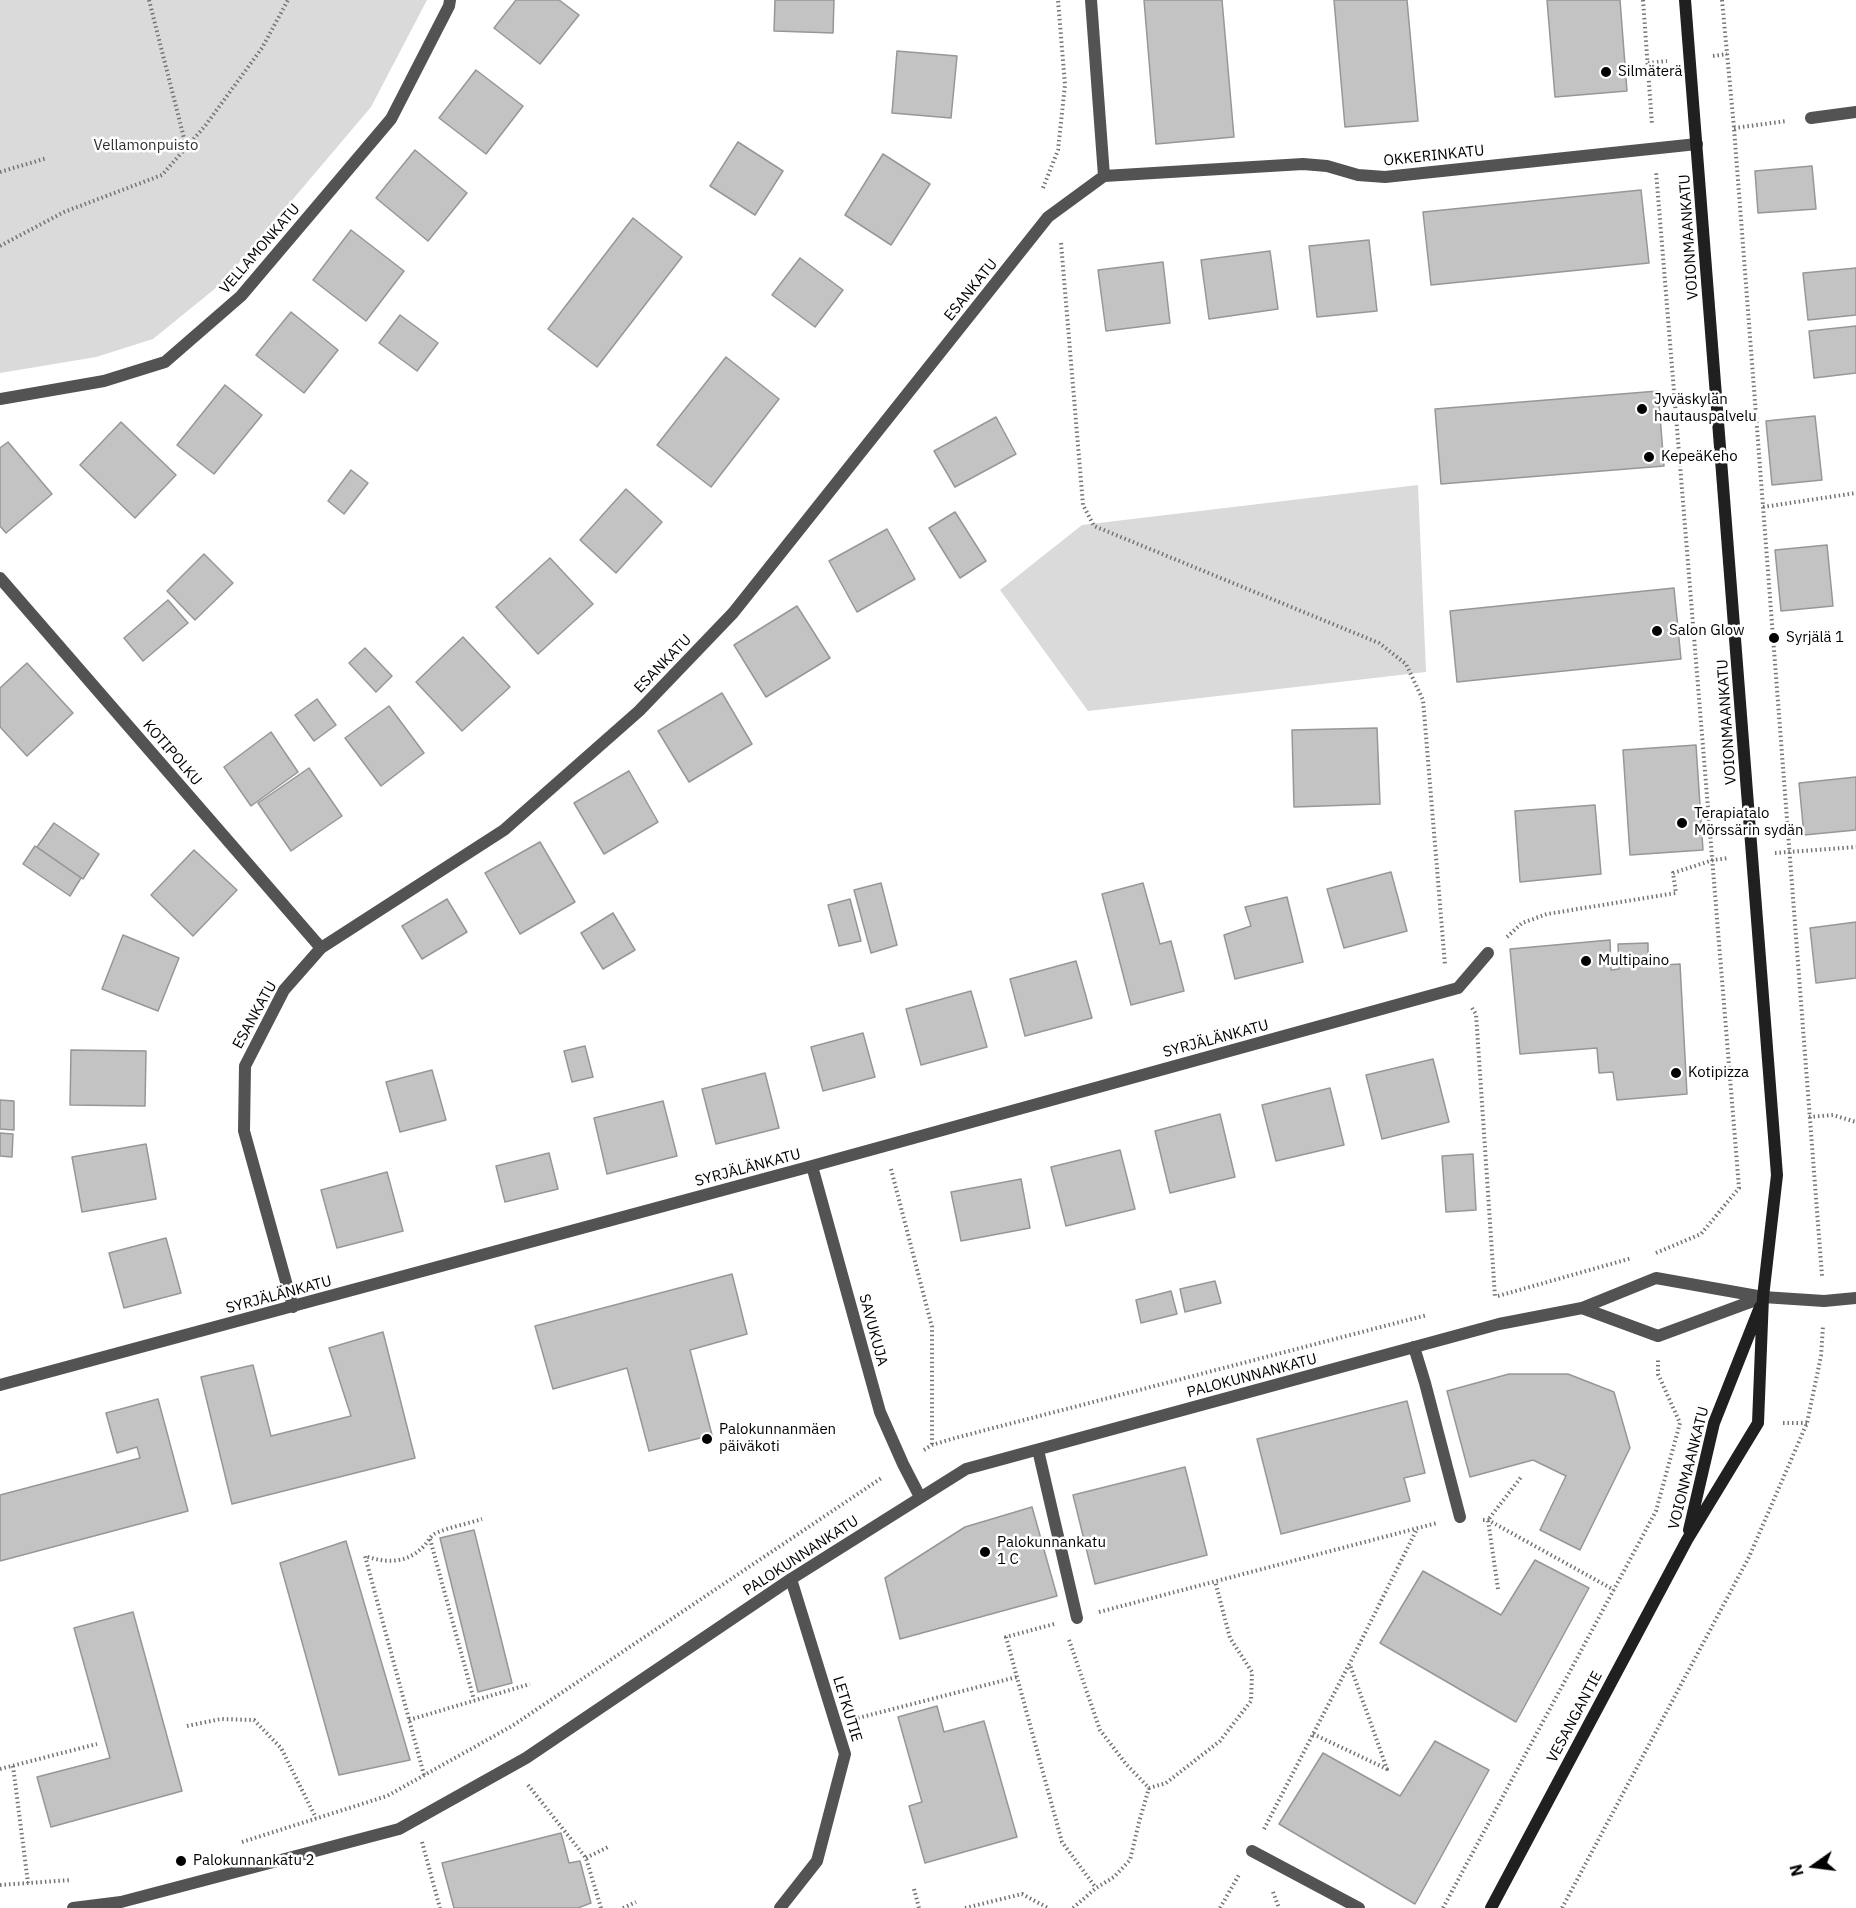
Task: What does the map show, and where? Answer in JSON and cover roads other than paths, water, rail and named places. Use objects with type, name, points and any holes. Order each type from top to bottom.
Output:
[{"type":"main road","name":"VOIONMAANKATU","points":[[1685,0],[1777,1175],[1763,1297],[1758,1423],[1687,1540]]},
{"type":"main road","name":"VOIONMAANKATU","points":[[1687,1540],[1714,1423],[1763,1297]]},
{"type":"main road","name":"VESANGANTIE","points":[[1491,1908],[1687,1540]]},
{"type":"street","name":"VELLAMONKATU","points":[[0,399],[104,381],[165,362],[241,296],[391,119],[450,0]]},
{"type":"street","points":[[1091,0],[1104,176]]},
{"type":"street","points":[[1811,118],[1856,112]]},
{"type":"street","name":"OKKERINKATU","points":[[1104,176],[1303,164],[1327,166],[1358,175],[1385,177],[1696,144]]},
{"type":"street","name":"ESANKATU","points":[[292,1307],[244,1131],[245,1066],[284,990],[321,948],[504,830],[639,711],[733,613],[1048,217],[1104,176]]},
{"type":"street","name":"KOTIPOLKU","points":[[0,578],[321,948]]},
{"type":"street","name":"SYRJÄLÄNKATU","points":[[0,1385],[812,1166],[1458,988],[1488,953]]},
{"type":"street","name":"SAVUKUJA","points":[[812,1166],[880,1412],[920,1497]]},
{"type":"street","name":"PALOKUNNANKATU","points":[[73,1908],[121,1902],[399,1829],[526,1758],[792,1579],[966,1469],[1499,1324],[1582,1308],[1656,1278],[1763,1297]]},
{"type":"street","points":[[1582,1308],[1658,1336],[1763,1297],[1824,1301],[1856,1298]]},
{"type":"street","points":[[1414,1347],[1460,1516]]},
{"type":"street","points":[[1038,1450],[1077,1618]]},
{"type":"street","name":"LETKUTIE","points":[[780,1908],[817,1861],[845,1754],[792,1579]]},
{"type":"street","points":[[1252,1851],[1359,1908]]},
{"type":"place","name":"Silmäterä","points":[[1606,72]]},
{"type":"place","name":"Jyväskylän hautauspalvelu","points":[[1642,409]]},
{"type":"place","name":"KepeäKeho","points":[[1649,457]]},
{"type":"place","name":"Salon Glow","points":[[1657,631]]},
{"type":"place","name":"Syrjälä 1","points":[[1774,638]]},
{"type":"place","name":"Terapiatalo Mörssärin sydän","points":[[1682,823]]},
{"type":"place","name":"Multipaino","points":[[1586,961]]},
{"type":"place","name":"Kotipizza","points":[[1676,1073]]},
{"type":"place","name":"Palokunnanmäen päiväkoti","points":[[707,1439]]},
{"type":"place","name":"Palokunnankatu 1 C","points":[[985,1552]]},
{"type":"place","name":"Palokunnankatu 2","points":[[181,1861]]},
{"type":"park label","name":"Vellamonpuisto","points":[[146,146]]}]
